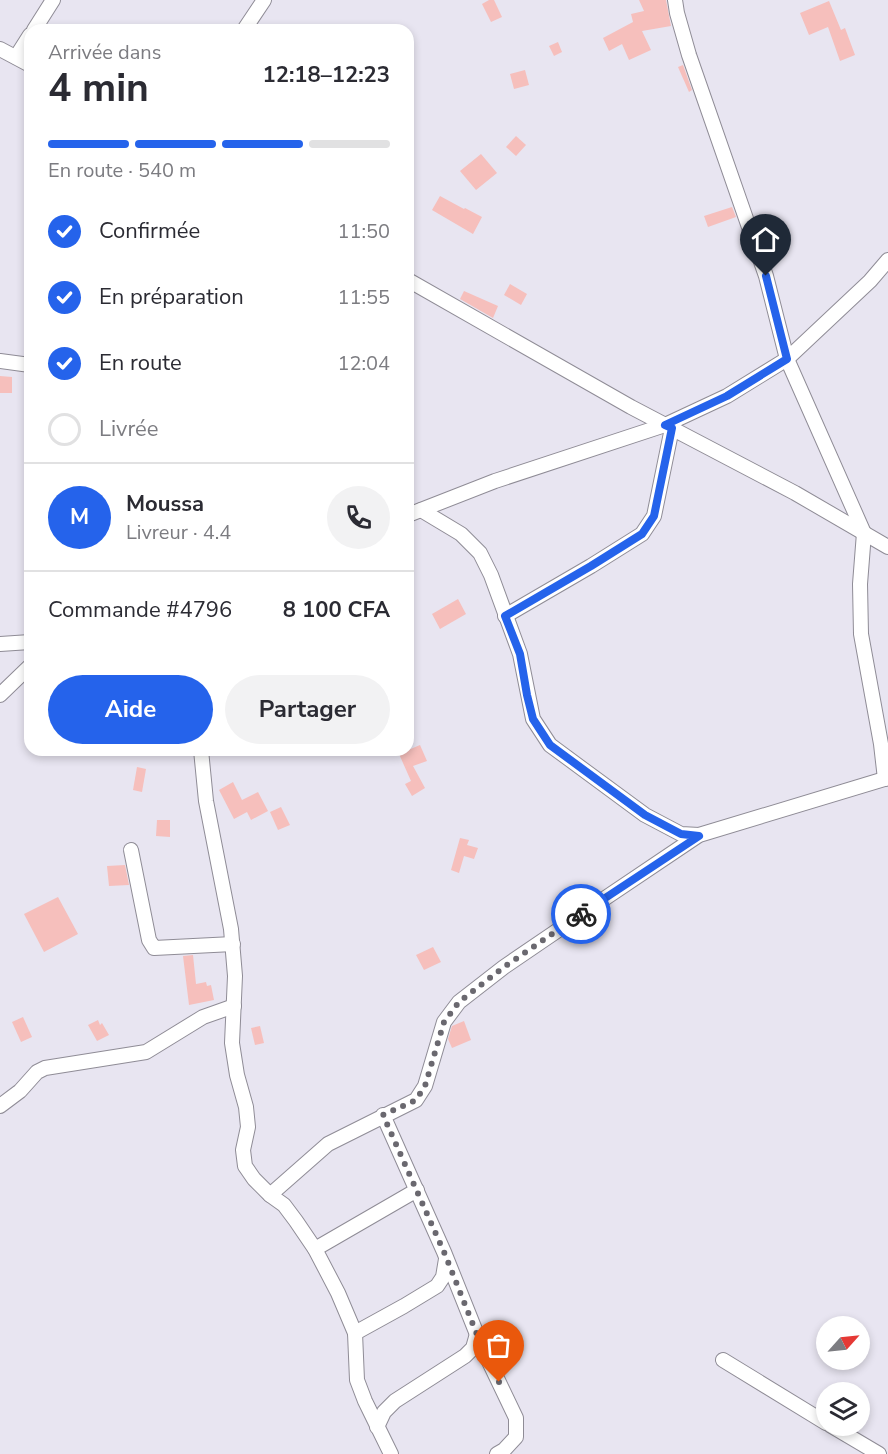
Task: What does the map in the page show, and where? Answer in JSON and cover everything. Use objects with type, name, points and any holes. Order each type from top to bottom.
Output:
[{"type":"street","points":[[37,24],[53,0]]},
{"type":"street","points":[[248,24],[264,0]]},
{"type":"street","points":[[270,1195],[328,1144],[416,1100],[425,1086],[444,1022],[459,1002],[504,967],[699,836],[886,778],[861,634],[860,584],[864,533],[787,359],[766,276],[689,56],[675,0]]},
{"type":"street","points":[[16,57],[24,44]]},
{"type":"street","points":[[0,49],[24,62]]},
{"type":"street","points":[[415,513],[495,482],[668,427],[727,396],[787,359],[870,281],[887,262]]},
{"type":"street","points":[[414,283],[668,427],[795,493],[888,547]]},
{"type":"street","points":[[0,361],[24,364]]},
{"type":"street","points":[[505,616],[642,534],[654,516],[668,427]]},
{"type":"street","points":[[415,513],[461,534],[480,553],[491,575],[520,654],[533,719],[550,745],[645,815],[681,834],[699,836]]},
{"type":"street","points":[[0,644],[24,642]]},
{"type":"street","points":[[0,695],[24,672]]},
{"type":"street","points":[[202,756],[206,801],[233,944],[235,976],[232,1043],[237,1075],[246,1107],[248,1127],[243,1150],[245,1166],[254,1179],[284,1205],[315,1249],[338,1293],[355,1333],[357,1380],[391,1454]]},
{"type":"street","points":[[131,850],[149,940],[154,948],[233,944]]},
{"type":"street","points":[[0,1107],[20,1091],[37,1072],[45,1068],[146,1052],[203,1017],[234,1006]]},
{"type":"street","points":[[383,1115],[477,1334],[516,1418],[516,1437],[497,1454]]},
{"type":"street","points":[[315,1249],[417,1190]]},
{"type":"street","points":[[355,1333],[438,1286],[446,1258]]},
{"type":"street","points":[[377,1427],[384,1412],[395,1401],[465,1356],[473,1348],[477,1334]]},
{"type":"street","points":[[723,1360],[816,1417]]},
{"type":"street","points":[[848,1436],[879,1454]]},
{"type":"building","points":[[494,0],[502,17],[491,22],[482,4]]},
{"type":"building","points":[[639,0],[666,0],[671,26],[642,31],[651,50],[629,60],[622,44],[609,51],[603,38],[633,22],[631,14],[644,11]]},
{"type":"building","points":[[829,1],[841,30],[845,28],[855,55],[840,61],[828,27],[809,35],[800,13]]},
{"type":"building","points":[[558,42],[562,52],[554,56],[549,46]]},
{"type":"building","points":[[683,65],[692,90],[689,92],[678,67]]},
{"type":"building","points":[[525,70],[529,85],[514,89],[510,74]]},
{"type":"building","points":[[516,136],[526,145],[516,156],[506,147]]},
{"type":"building","points":[[481,154],[497,173],[476,190],[460,171]]},
{"type":"building","points":[[440,196],[482,217],[473,234],[432,210]]},
{"type":"building","points":[[732,207],[736,217],[708,227],[704,216]]},
{"type":"building","points":[[510,284],[527,294],[521,305],[504,295]]},
{"type":"building","points":[[464,291],[498,306],[493,318],[460,299]]},
{"type":"building","points":[[0,376],[12,377],[12,393],[0,393]]},
{"type":"building","points":[[458,599],[466,614],[440,629],[432,614]]},
{"type":"building","points":[[420,745],[427,761],[413,766],[425,788],[412,796],[405,784],[411,781],[400,756],[414,756],[414,748]]},
{"type":"building","points":[[137,767],[146,769],[142,792],[133,790]]},
{"type":"building","points":[[233,782],[242,800],[258,792],[268,811],[251,820],[247,812],[234,819],[219,790]]},
{"type":"building","points":[[281,807],[290,825],[278,830],[270,812]]},
{"type":"building","points":[[157,820],[170,820],[170,837],[156,836]]},
{"type":"building","points":[[460,838],[469,840],[467,845],[478,848],[474,859],[464,856],[459,873],[451,870]]},
{"type":"building","points":[[125,865],[129,885],[109,886],[107,866]]},
{"type":"building","points":[[58,897],[78,934],[44,952],[24,914]]},
{"type":"building","points":[[433,947],[441,962],[424,970],[416,955]]},
{"type":"building","points":[[193,955],[196,984],[206,982],[207,986],[211,985],[214,1000],[189,1005],[183,956]]},
{"type":"building","points":[[23,1017],[32,1037],[21,1042],[12,1022]]},
{"type":"building","points":[[98,1020],[109,1035],[97,1041],[88,1025]]},
{"type":"building","points":[[464,1021],[471,1040],[452,1048],[448,1039],[452,1026]]},
{"type":"building","points":[[260,1026],[264,1043],[255,1045],[251,1028]]},
{"type":"way so far","points":[[499,1382],[383,1115],[416,1100],[425,1086],[444,1022],[459,1002],[504,967],[581,914]]},
{"type":"route","points":[[581,914],[699,836],[681,834],[645,815],[550,745],[533,719],[520,654],[505,616],[591,566],[642,534],[648,527],[654,516],[672,428],[665,425],[727,396],[787,359],[779,319],[766,276]]}]
